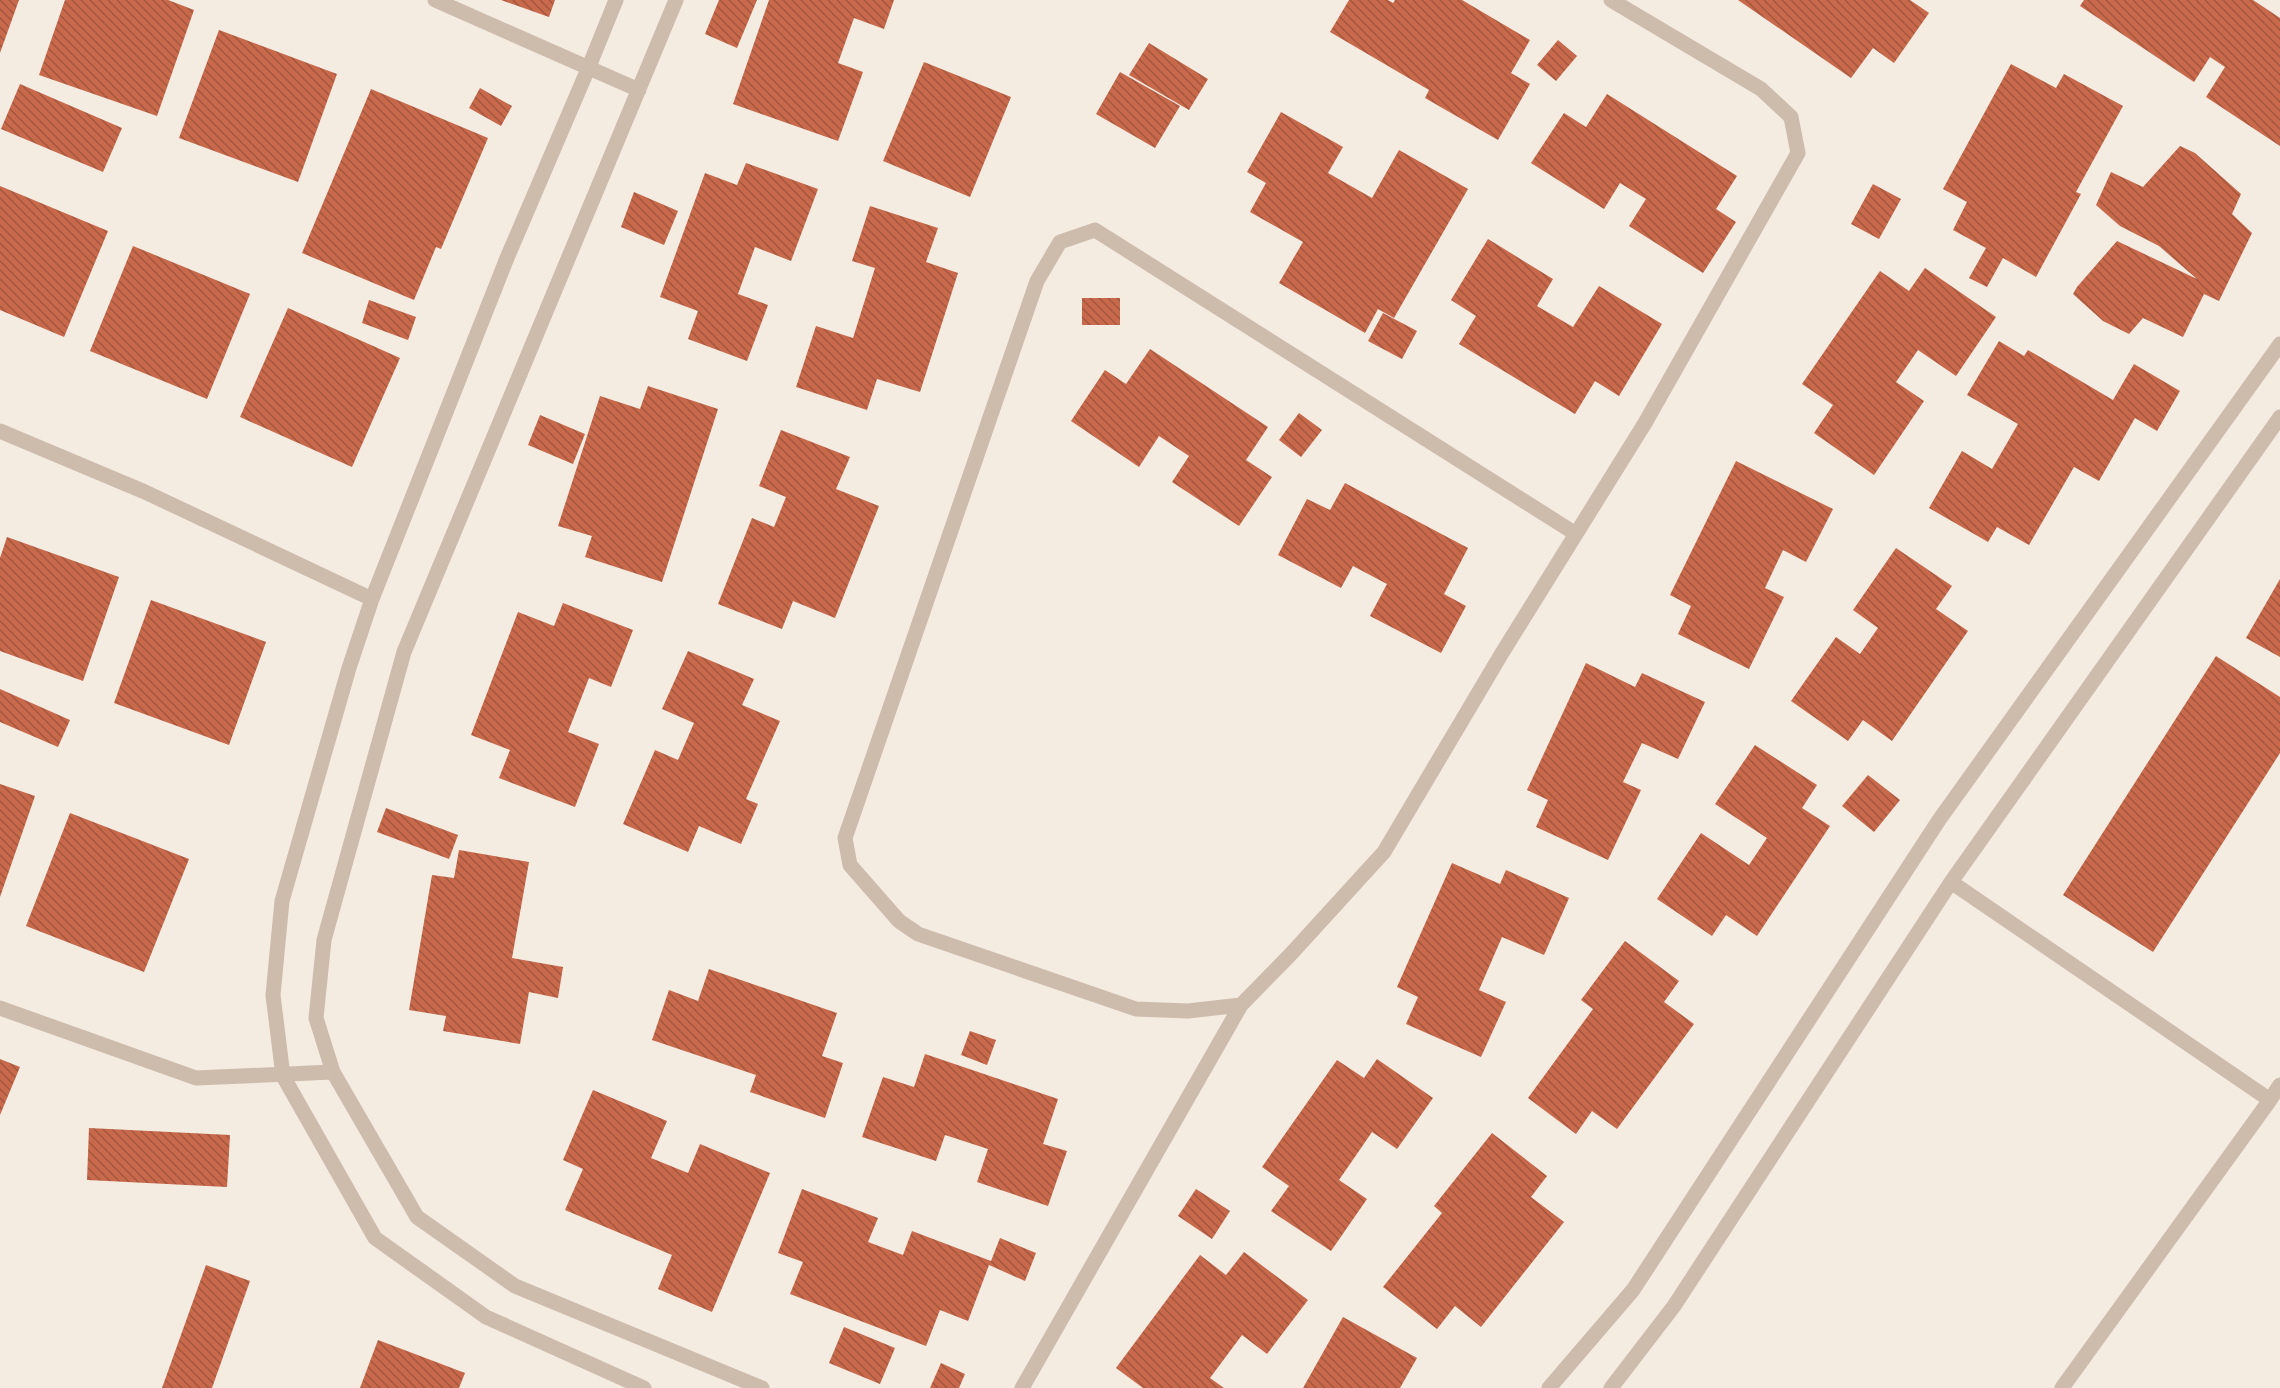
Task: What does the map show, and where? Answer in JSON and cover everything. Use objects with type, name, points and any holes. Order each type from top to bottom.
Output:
[{"type":"street","points":[[435,0],[639,90]]},
{"type":"street","points":[[616,0],[507,258],[372,598],[349,669],[282,901],[273,995],[284,1076],[375,1238],[486,1317],[644,1388]]},
{"type":"street","points":[[676,0],[404,652],[324,940],[316,1018],[333,1072],[417,1217],[515,1286],[762,1388]]},
{"type":"street","points":[[1022,1388],[1240,1005],[1290,955],[1384,852],[1645,423],[1798,153],[1791,117],[1761,89],[1611,0]]},
{"type":"street","points":[[1240,1005],[1188,1011],[1136,1009],[918,934],[899,921],[850,865],[846,838],[1037,281],[1060,242],[1095,230],[1576,534]]},
{"type":"street","points":[[1549,1388],[1633,1290],[1939,820],[2280,344]]},
{"type":"street","points":[[1611,1388],[1674,1306],[1951,882],[2280,417]]},
{"type":"street","points":[[0,431],[145,492],[372,598]]},
{"type":"street","points":[[1951,882],[2270,1100]]},
{"type":"street","points":[[0,1008],[196,1078],[284,1076],[333,1072]]},
{"type":"street","points":[[2062,1388],[2280,1085]]},
{"type":"building","points":[[0,0],[19,0],[0,53]]},
{"type":"building","points":[[65,0],[168,0],[194,10],[157,116],[39,75]]},
{"type":"building","points":[[501,0],[555,0],[549,17]]},
{"type":"building","points":[[719,0],[757,0],[737,48],[705,34]]},
{"type":"building","points":[[769,0],[894,0],[884,29],[854,18],[838,63],[863,72],[838,141],[733,104]]},
{"type":"building","points":[[1349,0],[1388,0],[1393,3],[1395,0],[1462,0],[1530,40],[1511,73],[1530,84],[1498,140],[1425,98],[1429,90],[1330,32]]},
{"type":"building","points":[[1738,0],[1910,0],[1929,13],[1894,63],[1873,48],[1851,78]]},
{"type":"building","points":[[2084,0],[2253,0],[2280,18],[2280,146],[2206,97],[2225,67],[2210,57],[2194,82],[2080,6]]},
{"type":"building","points":[[219,30],[337,74],[298,182],[179,138]]},
{"type":"building","points":[[1558,40],[1577,56],[1556,81],[1537,65]]},
{"type":"building","points":[[1149,43],[1208,79],[1189,110],[1129,75]]},
{"type":"building","points":[[924,62],[1011,97],[970,197],[883,161]]},
{"type":"building","points":[[2011,64],[2056,88],[2064,74],[2123,106],[2076,192],[2081,194],[2036,277],[2003,258],[1987,287],[1969,278],[1986,248],[1953,230],[1967,202],[1943,189]]},
{"type":"building","points":[[1120,72],[1180,106],[1155,148],[1096,114]]},
{"type":"building","points":[[20,84],[122,128],[103,172],[1,129]]},
{"type":"building","points":[[480,88],[512,106],[501,126],[469,108]]},
{"type":"building","points":[[371,89],[488,138],[441,249],[436,247],[414,300],[302,253]]},
{"type":"building","points":[[1607,94],[1737,176],[1716,209],[1736,222],[1703,273],[1629,226],[1646,199],[1620,183],[1604,209],[1531,163],[1564,113],[1586,127]]},
{"type":"building","points":[[1281,112],[1343,147],[1328,173],[1372,198],[1399,150],[1468,189],[1394,318],[1378,309],[1365,333],[1279,283],[1303,242],[1250,212],[1266,183],[1247,172]]},
{"type":"building","points":[[2180,146],[2195,153],[2241,194],[2232,214],[2252,233],[2219,301],[2204,294],[2183,337],[2143,318],[2129,334],[2103,321],[2073,294],[2117,241],[2197,279],[2159,246],[2120,226],[2096,205],[2111,172],[2143,187]]},
{"type":"building","points":[[746,163],[818,189],[791,261],[755,247],[738,294],[768,305],[747,361],[688,339],[698,311],[660,297],[705,173],[737,185]]},
{"type":"building","points":[[1873,184],[1901,199],[1879,239],[1851,224]]},
{"type":"building","points":[[0,186],[108,231],[64,337],[0,310]]},
{"type":"building","points":[[634,192],[678,211],[664,245],[621,227]]},
{"type":"building","points":[[870,206],[938,228],[926,262],[958,273],[920,392],[877,379],[867,410],[796,387],[816,326],[853,338],[875,268],[852,261]]},
{"type":"building","points":[[1488,239],[1553,279],[1537,306],[1573,327],[1599,286],[1662,324],[1619,396],[1595,381],[1575,414],[1459,344],[1476,316],[1451,300]]},
{"type":"building","points":[[133,246],[250,294],[207,399],[90,351]]},
{"type":"building","points":[[1925,268],[1996,317],[1956,376],[1918,350],[1896,382],[1924,401],[1874,475],[1814,433],[1833,405],[1802,384],[1880,271],[1909,291]]},
{"type":"building","points":[[1082,298],[1120,298],[1120,325],[1082,325]]},
{"type":"building","points":[[369,300],[416,317],[408,340],[362,323]]},
{"type":"building","points":[[288,308],[400,358],[352,467],[240,417]]},
{"type":"building","points":[[1383,313],[1417,331],[1402,359],[1368,341]]},
{"type":"building","points":[[1999,341],[2024,356],[2028,350],[2113,400],[2134,364],[2180,391],[2157,431],[2135,418],[2099,481],[2074,467],[2029,545],[1997,527],[1988,542],[1929,508],[1962,451],[1992,469],[2018,424],[1967,395]]},
{"type":"building","points":[[1150,349],[1268,427],[1246,460],[1272,477],[1239,526],[1172,482],[1189,456],[1159,436],[1139,467],[1071,421],[1105,370],[1126,384]]},
{"type":"building","points":[[648,386],[718,409],[662,582],[585,557],[592,536],[558,526],[600,396],[640,409]]},
{"type":"building","points":[[1299,413],[1322,430],[1301,457],[1279,440]]},
{"type":"building","points":[[540,415],[585,434],[573,464],[528,445]]},
{"type":"building","points":[[781,430],[850,457],[836,489],[879,506],[835,618],[793,601],[782,629],[718,604],[752,518],[774,527],[786,497],[759,486]]},
{"type":"building","points":[[1736,461],[1833,509],[1806,562],[1783,550],[1765,588],[1784,597],[1749,669],[1678,634],[1691,606],[1670,595]]},
{"type":"building","points":[[1345,483],[1468,548],[1444,594],[1466,606],[1441,653],[1370,616],[1387,584],[1353,566],[1341,588],[1278,555],[1307,499],[1330,510]]},
{"type":"building","points":[[7,537],[119,577],[83,681],[0,651],[0,558]]},
{"type":"building","points":[[1896,548],[1952,586],[1936,609],[1968,631],[1892,741],[1863,720],[1848,741],[1791,701],[1836,637],[1860,654],[1878,628],[1853,610]]},
{"type":"building","points":[[2280,579],[2280,657],[2246,638]]},
{"type":"building","points":[[151,600],[266,642],[229,745],[114,703]]},
{"type":"building","points":[[563,603],[633,630],[611,687],[589,678],[568,732],[599,744],[575,807],[499,778],[510,750],[471,735],[518,612],[554,626]]},
{"type":"building","points":[[688,651],[754,679],[742,705],[780,721],[746,799],[758,804],[741,844],[699,826],[688,852],[623,824],[655,750],[678,760],[694,723],[662,709]]},
{"type":"building","points":[[2216,656],[2280,697],[2280,753],[2153,952],[2063,895]]},
{"type":"building","points":[[1586,663],[1635,687],[1642,673],[1705,702],[1678,759],[1642,743],[1623,782],[1641,790],[1608,860],[1536,827],[1548,800],[1527,790]]},
{"type":"building","points":[[0,689],[70,720],[58,747],[0,722]]},
{"type":"building","points":[[1755,745],[1817,785],[1802,808],[1830,826],[1757,936],[1726,915],[1712,936],[1657,899],[1701,833],[1749,865],[1767,838],[1715,804]]},
{"type":"building","points":[[1868,775],[1900,800],[1874,832],[1842,806]]},
{"type":"building","points":[[0,784],[35,796],[0,897]]},
{"type":"building","points":[[386,808],[458,835],[449,859],[377,832]]},
{"type":"building","points":[[70,813],[189,859],[144,972],[26,926]]},
{"type":"building","points":[[459,850],[529,862],[512,958],[563,967],[558,998],[529,992],[520,1044],[443,1031],[446,1016],[409,1010],[432,875],[454,878]]},
{"type":"building","points":[[1452,863],[1500,884],[1506,870],[1569,898],[1544,955],[1502,937],[1479,990],[1506,1002],[1481,1057],[1406,1024],[1418,997],[1397,987]]},
{"type":"building","points":[[1625,941],[1679,981],[1664,1002],[1694,1024],[1617,1129],[1592,1111],[1576,1134],[1528,1098],[1593,1009],[1581,1000]]},
{"type":"building","points":[[709,969],[837,1013],[822,1056],[843,1063],[825,1118],[750,1092],[756,1075],[652,1040],[669,990],[698,1001]]},
{"type":"building","points":[[970,1031],[996,1040],[987,1065],[961,1055]]},
{"type":"building","points":[[925,1054],[1058,1099],[1043,1144],[1067,1151],[1048,1206],[977,1182],[988,1149],[945,1135],[936,1161],[862,1137],[883,1077],[914,1087]]},
{"type":"building","points":[[0,1059],[20,1067],[0,1115]]},
{"type":"building","points":[[1377,1059],[1433,1098],[1397,1149],[1372,1132],[1339,1180],[1367,1199],[1331,1251],[1271,1211],[1289,1186],[1262,1167],[1337,1060],[1364,1078]]},
{"type":"building","points":[[593,1090],[667,1121],[651,1158],[688,1173],[700,1144],[770,1173],[712,1312],[658,1289],[672,1255],[565,1210],[583,1169],[563,1160]]},
{"type":"building","points":[[89,1128],[230,1135],[227,1187],[87,1180]]},
{"type":"building","points":[[1492,1133],[1547,1176],[1531,1197],[1564,1222],[1481,1327],[1455,1306],[1437,1329],[1383,1287],[1442,1213],[1434,1206]]},
{"type":"building","points":[[802,1189],[878,1218],[868,1242],[903,1255],[912,1231],[991,1261],[1000,1238],[1036,1253],[1025,1281],[989,1265],[968,1321],[940,1310],[926,1346],[790,1294],[803,1262],[778,1253]]},
{"type":"building","points":[[1196,1189],[1230,1211],[1212,1239],[1178,1216]]},
{"type":"building","points":[[1244,1252],[1308,1300],[1267,1354],[1242,1335],[1210,1378],[1224,1388],[1143,1388],[1116,1368],[1200,1255],[1226,1275]]},
{"type":"building","points":[[206,1265],[250,1281],[212,1388],[162,1388]]},
{"type":"building","points":[[1343,1317],[1417,1358],[1400,1388],[1303,1388]]},
{"type":"building","points":[[844,1327],[895,1348],[880,1384],[829,1363]]},
{"type":"building","points":[[378,1340],[465,1373],[459,1388],[360,1388]]},
{"type":"building","points":[[941,1363],[965,1374],[959,1388],[930,1388]]}]
